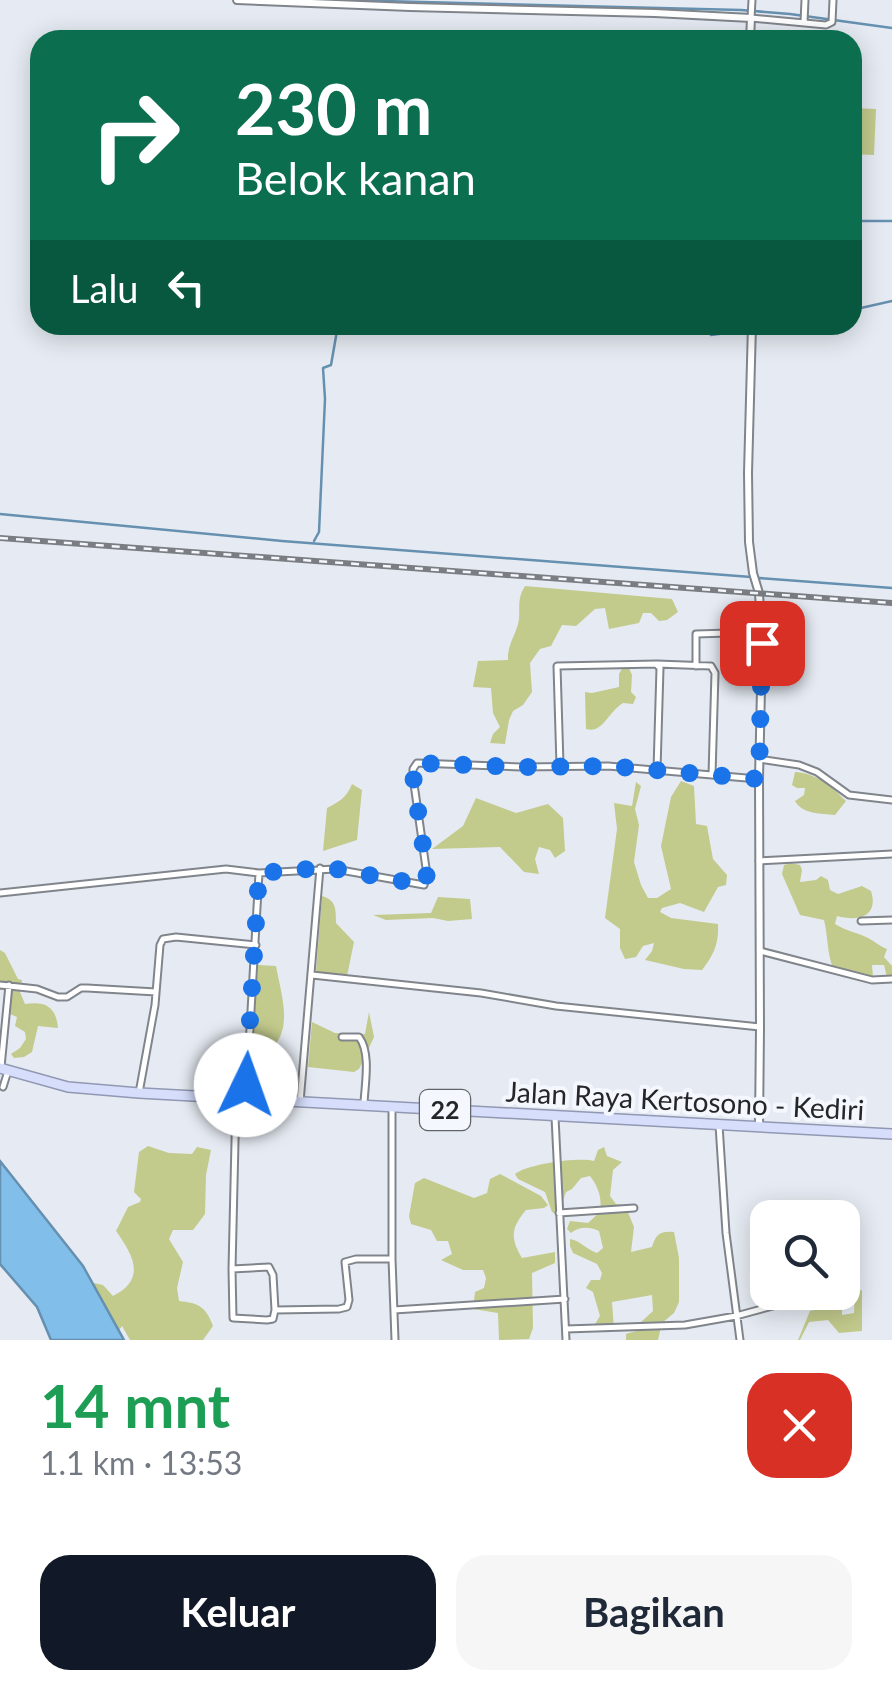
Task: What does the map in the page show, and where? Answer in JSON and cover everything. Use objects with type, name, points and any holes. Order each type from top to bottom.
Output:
[{"type":"highway","name":"Jalan Raya Kertosono - Kediri","points":[[3,1069],[68,1087],[139,1093],[892,1134]]},
{"type":"street","points":[[238,0],[616,9],[826,25],[832,19],[833,0]]},
{"type":"street","points":[[804,21],[805,0]]},
{"type":"street","points":[[750,30],[752,3]]},
{"type":"street","points":[[752,335],[749,542],[759,594],[761,632],[758,1128]]},
{"type":"street","points":[[696,666],[696,634],[761,632]]},
{"type":"street","points":[[656,664],[660,668],[657,770]]},
{"type":"street","points":[[560,766],[557,666],[710,666],[714,672],[712,775]]},
{"type":"street","points":[[759,758],[817,772],[849,795],[892,800]]},
{"type":"street","points":[[0,893],[226,869],[259,873],[320,868],[420,886],[426,883],[412,768],[417,763],[608,766],[759,779]]},
{"type":"street","points":[[759,861],[892,854]]},
{"type":"street","points":[[300,1102],[320,868]]},
{"type":"street","points":[[232,1269],[269,1268],[273,1275],[272,1318],[233,1318],[232,1269],[241,1099],[259,873]]},
{"type":"street","points":[[861,921],[892,920]]},
{"type":"street","points":[[139,1093],[164,939],[256,944]]},
{"type":"street","points":[[760,951],[872,980],[892,979]]},
{"type":"street","points":[[312,975],[481,993],[556,1006],[760,1026]]},
{"type":"street","points":[[0,985],[37,989],[58,997],[81,988],[156,992]]},
{"type":"street","points":[[3,1088],[9,986]]},
{"type":"street","points":[[342,1037],[358,1037],[364,1043],[364,1106]]},
{"type":"street","points":[[392,1108],[395,1340]]},
{"type":"street","points":[[554,1117],[566,1340]]},
{"type":"street","points":[[719,1126],[726,1233],[740,1340]]},
{"type":"street","points":[[559,1213],[634,1208]]},
{"type":"street","points":[[274,1310],[344,1308],[348,1300],[345,1262],[356,1258],[392,1259]]},
{"type":"street","points":[[394,1310],[565,1299]]},
{"type":"street","points":[[566,1329],[662,1328],[758,1310]]},
{"type":"green space","points":[[862,108],[876,109],[874,155],[862,154]]},
{"type":"green space","points":[[525,586],[672,599],[678,612],[659,621],[651,613],[643,613],[639,623],[609,629],[605,608],[595,609],[576,626],[562,625],[551,646],[540,649],[530,663],[532,692],[513,711],[505,744],[490,743],[500,727],[493,713],[491,688],[473,687],[478,661],[508,660]]},
{"type":"green space","points":[[623,667],[629,668],[632,675],[631,692],[636,697],[633,704],[623,703],[601,726],[586,729],[585,692],[619,687]]},
{"type":"green space","points":[[795,772],[823,781],[846,801],[835,815],[798,806],[795,801],[804,795],[805,788],[792,785]]},
{"type":"green space","points":[[681,781],[694,786],[696,824],[707,826],[713,859],[727,875],[726,885],[718,887],[704,912],[680,903],[660,912],[671,918],[718,924],[715,948],[702,970],[645,960],[654,943],[643,946],[636,957],[625,959],[620,948],[620,929],[605,918],[617,829],[614,803],[632,806],[636,782],[641,786],[635,809],[639,825],[634,862],[648,898],[657,898],[671,889],[661,846],[671,797]]},
{"type":"green space","points":[[352,784],[362,790],[357,840],[323,851],[327,808],[342,799]]},
{"type":"green space","points":[[476,798],[516,813],[548,804],[563,818],[565,851],[555,858],[550,850],[539,847],[535,859],[539,874],[524,872],[500,847],[432,849],[463,826]]},
{"type":"green space","points":[[784,865],[800,865],[800,882],[821,876],[828,880],[830,890],[838,894],[862,886],[871,891],[870,911],[860,917],[837,916],[835,924],[887,949],[884,957],[892,966],[892,976],[887,977],[884,965],[872,965],[873,977],[833,968],[824,920],[800,915],[782,874]]},
{"type":"green space","points":[[322,896],[333,903],[336,923],[354,942],[347,976],[316,972]]},
{"type":"green space","points":[[438,897],[470,899],[472,919],[386,920],[373,915],[431,913]]},
{"type":"green space","points":[[0,950],[22,980],[20,992],[25,1004],[48,1007],[57,1021],[58,1028],[38,1026],[32,1052],[24,1057],[14,1058],[11,1054],[26,1039],[25,1032],[15,1026],[17,1017],[10,1014],[4,990],[0,990]]},
{"type":"green space","points":[[258,965],[276,966],[284,1018],[274,1046],[252,1056]]},
{"type":"green space","points":[[369,1012],[374,1037],[359,1069],[354,1072],[308,1067],[312,1022],[335,1033],[365,1034]]},
{"type":"green space","points":[[148,1146],[169,1153],[192,1154],[197,1147],[211,1150],[205,1214],[193,1230],[173,1230],[169,1239],[183,1262],[177,1288],[179,1301],[201,1307],[213,1326],[203,1340],[130,1340],[122,1326],[113,1339],[89,1282],[103,1285],[113,1296],[130,1282],[134,1266],[116,1231],[128,1207],[140,1202],[134,1192],[139,1152]]},
{"type":"green space","points":[[604,1147],[607,1156],[622,1162],[613,1170],[610,1196],[616,1204],[625,1205],[634,1227],[631,1252],[652,1247],[659,1234],[674,1232],[679,1258],[679,1302],[674,1313],[662,1323],[658,1340],[626,1340],[626,1334],[636,1331],[653,1311],[652,1295],[612,1302],[614,1329],[573,1332],[574,1326],[595,1324],[600,1316],[593,1292],[586,1288],[591,1280],[600,1280],[602,1273],[597,1264],[573,1253],[570,1246],[570,1239],[597,1253],[603,1248],[599,1231],[585,1228],[571,1233],[567,1229],[570,1221],[588,1223],[600,1212],[598,1189],[590,1176],[581,1178],[566,1192],[558,1215],[552,1212],[545,1192],[515,1174],[554,1162],[594,1161],[598,1150]]},
{"type":"green space","points":[[500,1174],[541,1196],[548,1205],[526,1210],[514,1233],[522,1258],[555,1252],[555,1263],[532,1273],[533,1328],[529,1339],[499,1340],[498,1313],[473,1309],[475,1292],[484,1288],[483,1270],[463,1270],[441,1260],[452,1254],[448,1241],[437,1241],[431,1230],[411,1224],[409,1216],[415,1183],[424,1178],[474,1198],[487,1193],[490,1179]]},
{"type":"green space","points":[[860,1290],[862,1331],[839,1333],[828,1320],[809,1322],[798,1340],[810,1311],[842,1310],[842,1315],[860,1310]]},
{"type":"water","points":[[0,1161],[83,1266],[124,1340],[51,1340],[37,1307],[0,1264]]},
{"type":"waterway","points":[[343,0],[741,10],[892,28]]},
{"type":"waterway","points":[[862,221],[892,221]]},
{"type":"waterway","points":[[862,308],[892,301]]},
{"type":"waterway","points":[[314,541],[319,532],[323,368],[331,365],[336,335]]},
{"type":"waterway","points":[[0,514],[282,541],[751,577]]},
{"type":"waterway","points":[[759,578],[892,588]]},
{"type":"railway","points":[[0,538],[892,603]]},
{"type":"route","points":[[246,1085],[259,873],[336,869],[424,885],[427,874],[412,768],[421,762],[608,766],[759,779],[762,643]]}]
